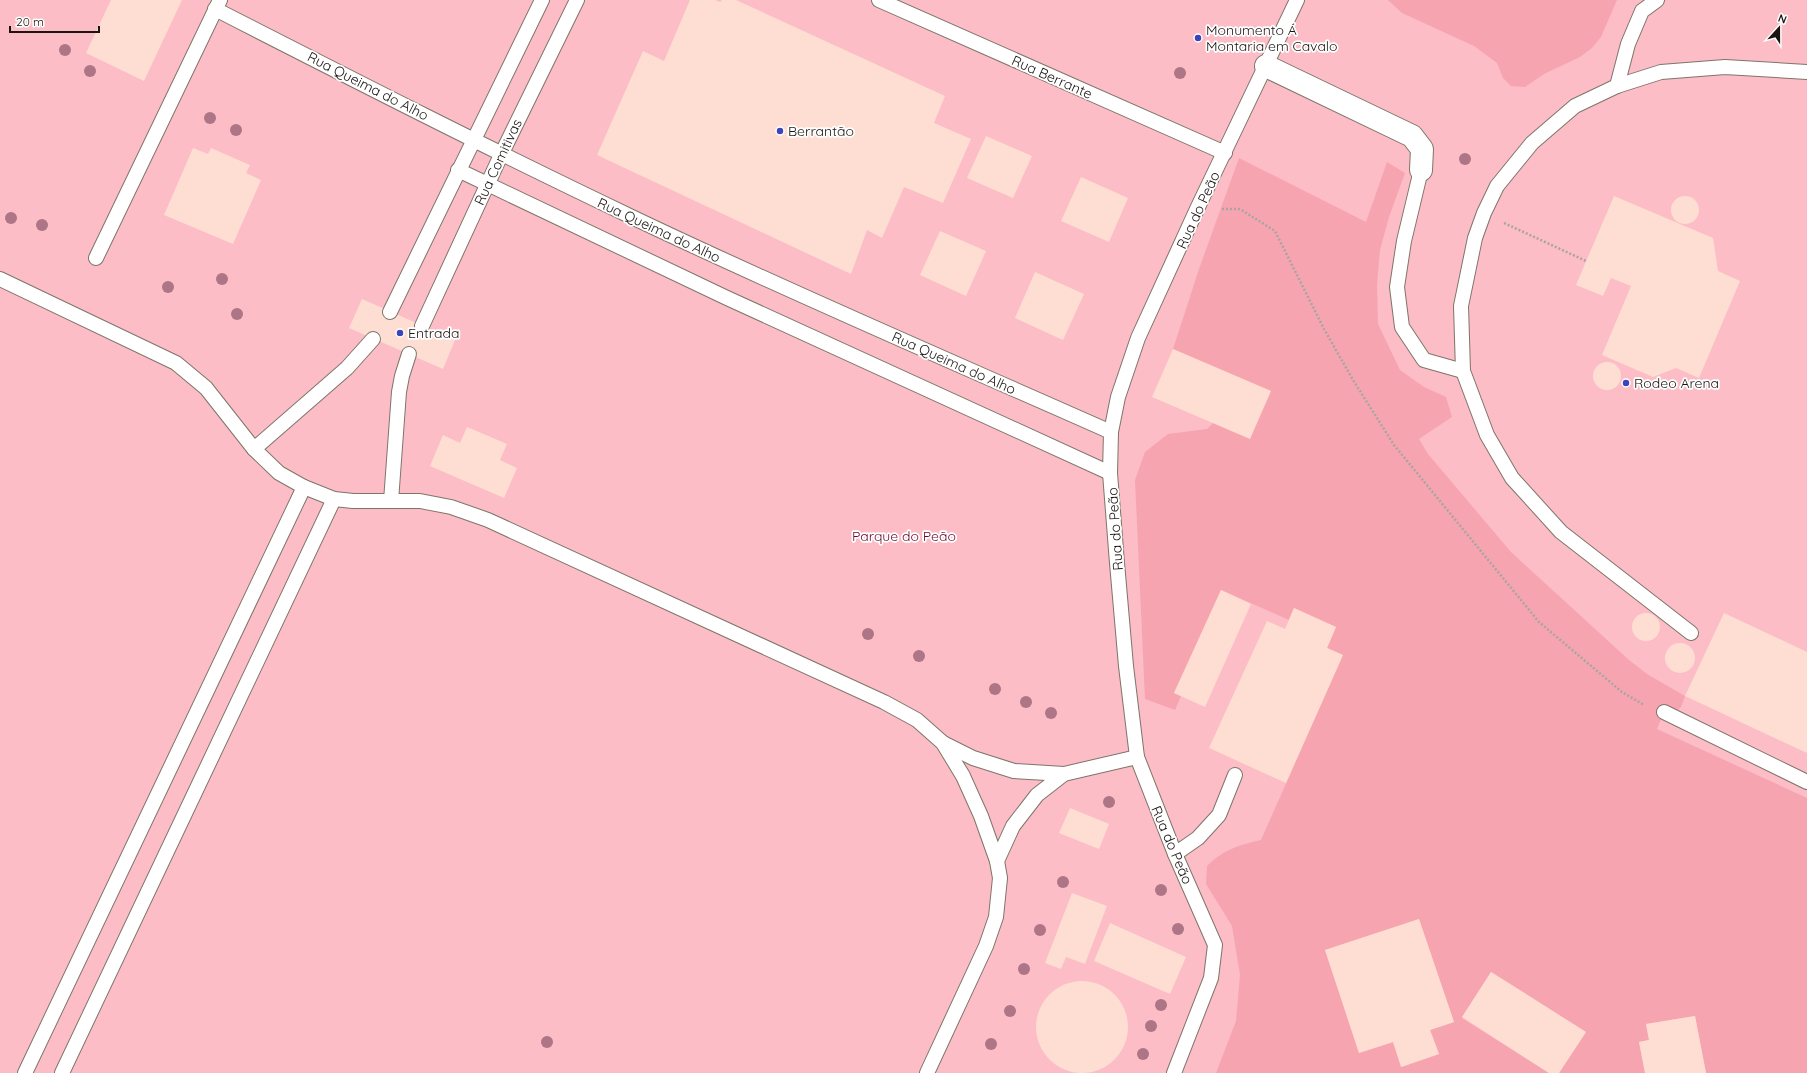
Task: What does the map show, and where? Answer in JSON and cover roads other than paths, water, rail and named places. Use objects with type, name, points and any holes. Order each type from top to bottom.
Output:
[{"type":"street","points":[[1266,66],[1412,136],[1422,150],[1421,170]]},
{"type":"lane","points":[[390,312],[542,0]]},
{"type":"lane","name":"Rua Comitivas","points":[[422,326],[501,155],[577,0]]},
{"type":"lane","name":"Rua Berrante","points":[[879,0],[1225,153]]},
{"type":"lane","name":"Rua do Peão","points":[[1174,1073],[1211,978],[1215,945],[1175,854],[1137,757],[1126,666],[1110,473],[1111,432],[1118,397],[1136,344],[1197,209],[1298,0]]},
{"type":"lane","points":[[1617,86],[1628,44],[1642,11],[1657,0]]},
{"type":"lane","points":[[96,258],[217,5]]},
{"type":"lane","name":"Rua Queima do Alho","points":[[217,5],[501,155],[739,268],[1111,432]]},
{"type":"lane","points":[[1691,634],[1561,532],[1512,478],[1488,435],[1463,371],[1461,306],[1475,238],[1484,213],[1497,186],[1532,143],[1575,106],[1617,86],[1661,72],[1725,67],[1807,72]]},
{"type":"lane","points":[[458,170],[727,298],[1110,473]]},
{"type":"lane","points":[[1421,170],[1404,241],[1397,287],[1402,328],[1424,360],[1463,371]]},
{"type":"lane","points":[[0,279],[176,363],[206,388],[254,449],[279,473],[304,487],[334,498],[420,501],[451,507],[488,520],[884,702],[917,720],[943,743],[973,758],[1014,771],[1064,774],[1137,757]]},
{"type":"lane","points":[[254,449],[347,368],[373,339]]},
{"type":"lane","points":[[391,501],[399,392],[409,354]]},
{"type":"lane","points":[[25,1073],[304,487]]},
{"type":"lane","points":[[62,1073],[334,498]]},
{"type":"lane","points":[[1664,712],[1807,782]]},
{"type":"lane","points":[[927,1073],[986,946],[996,916],[1000,878],[997,861],[981,816],[963,776],[943,743]]},
{"type":"lane","points":[[997,861],[1013,826],[1032,801],[1037,795],[1064,774]]},
{"type":"lane","points":[[1175,854],[1198,838],[1219,815],[1235,775]]},
{"type":"place","name":"Monumento Á Montaria em Cavalo","points":[[1198,38]]},
{"type":"place","name":"Berrantão","points":[[780,131]]},
{"type":"place","name":"Entrada","points":[[400,333]]},
{"type":"place","name":"Rodeo Arena","points":[[1626,383]]},
{"type":"park label","name":"Parque do Peão","points":[[904,536]]}]
